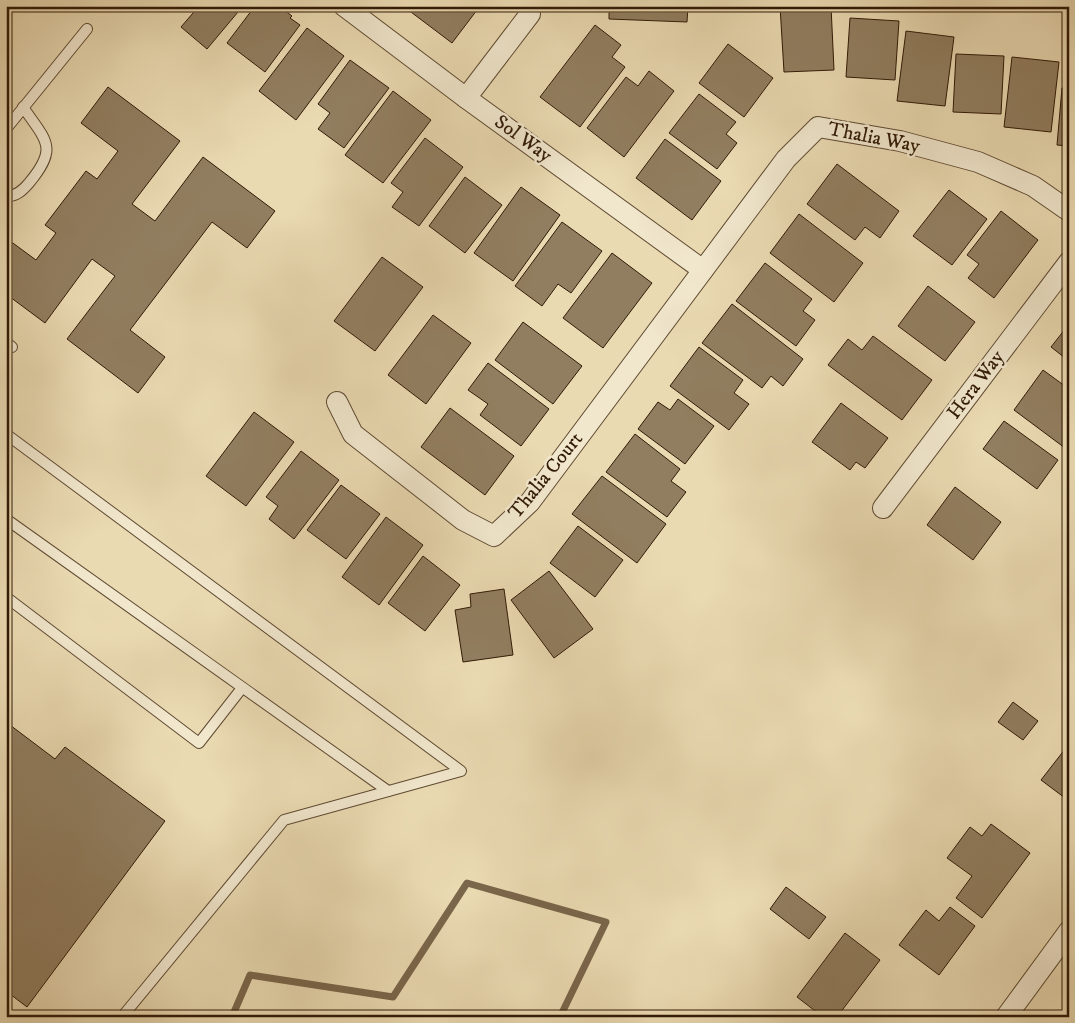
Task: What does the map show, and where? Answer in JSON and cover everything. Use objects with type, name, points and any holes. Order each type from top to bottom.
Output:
[{"type":"street","name":"Sol Way","points":[[344,6],[466,98],[703,270]]},
{"type":"street","points":[[466,98],[530,14]]},
{"type":"street","name":"Thalia Way","points":[[703,270],[786,159],[818,127],[900,141],[978,162],[1034,186],[1069,211]]},
{"type":"street","name":"Hera Way","points":[[883,508],[1069,262]]},
{"type":"street","name":"Thalia Court","points":[[337,402],[353,434],[462,520],[494,536],[530,502],[703,270]]},
{"type":"street","points":[[1006,1017],[1069,931]]},
{"type":"lane","points":[[6,129],[87,29]]},
{"type":"lane","points":[[6,196],[13,196],[21,191],[40,169],[46,158],[47,146],[45,139],[23,108]]},
{"type":"lane","points":[[6,434],[461,771],[284,820],[122,1017]]},
{"type":"lane","points":[[6,520],[388,791]]},
{"type":"lane","points":[[6,597],[199,743],[242,688]]},
{"type":"building","points":[[199,6],[243,6],[207,49],[181,27]]},
{"type":"building","points":[[255,6],[279,6],[292,16],[290,18],[300,25],[265,72],[227,43]]},
{"type":"building","points":[[403,6],[473,6],[477,10],[452,43]]},
{"type":"building","points":[[609,6],[688,6],[687,22],[609,19]]},
{"type":"building","points":[[780,6],[831,6],[834,70],[784,72]]},
{"type":"building","points":[[850,18],[899,21],[895,80],[846,77]]},
{"type":"building","points":[[595,25],[621,45],[612,57],[625,67],[580,127],[540,97]]},
{"type":"building","points":[[307,28],[344,56],[296,120],[259,91]]},
{"type":"building","points":[[906,31],[954,37],[945,106],[897,101]]},
{"type":"building","points":[[728,44],[773,78],[744,117],[699,83]]},
{"type":"building","points":[[956,54],[1004,56],[1001,114],[953,112]]},
{"type":"building","points":[[1012,57],[1059,62],[1051,132],[1004,127]]},
{"type":"building","points":[[350,60],[389,88],[344,148],[318,129],[330,113],[318,104]]},
{"type":"building","points":[[649,71],[674,91],[624,157],[587,128],[626,77],[638,86]]},
{"type":"building","points":[[108,87],[180,141],[132,204],[155,221],[203,157],[275,211],[247,248],[212,222],[130,330],[165,357],[138,393],[67,339],[115,276],[92,259],[45,323],[6,294],[6,238],[36,260],[56,233],[45,225],[86,171],[97,179],[118,151],[81,123]]},
{"type":"building","points":[[1062,88],[1069,88],[1069,146],[1057,145]]},
{"type":"building","points":[[393,91],[431,120],[383,183],[345,155]]},
{"type":"building","points":[[699,94],[736,122],[726,134],[737,143],[717,169],[669,133]]},
{"type":"building","points":[[425,138],[463,167],[419,226],[392,207],[403,192],[391,183]]},
{"type":"building","points":[[665,139],[721,181],[692,220],[636,178]]},
{"type":"building","points":[[837,164],[899,211],[880,238],[865,227],[855,240],[807,204]]},
{"type":"building","points":[[465,177],[502,205],[465,253],[429,226]]},
{"type":"building","points":[[521,187],[560,215],[513,281],[474,253]]},
{"type":"building","points":[[949,190],[987,219],[952,265],[913,236]]},
{"type":"building","points":[[1001,211],[1038,240],[994,298],[968,278],[979,264],[967,255]]},
{"type":"building","points":[[799,214],[863,263],[834,302],[770,253]]},
{"type":"building","points":[[562,222],[602,251],[571,293],[558,284],[542,306],[515,286]]},
{"type":"building","points":[[612,253],[652,283],[603,348],[563,318]]},
{"type":"building","points":[[382,257],[423,287],[375,351],[334,321]]},
{"type":"building","points":[[765,263],[812,299],[803,311],[815,320],[796,346],[736,301]]},
{"type":"building","points":[[928,286],[975,322],[945,361],[898,326]]},
{"type":"building","points":[[732,304],[803,359],[783,386],[771,376],[762,388],[702,343]]},
{"type":"building","points":[[433,315],[471,343],[426,404],[388,375]]},
{"type":"building","points":[[523,322],[582,366],[553,404],[495,360]]},
{"type":"building","points":[[1069,324],[1069,361],[1051,347]]},
{"type":"building","points":[[873,336],[932,380],[902,420],[828,365],[848,339],[862,350]]},
{"type":"building","points":[[699,347],[743,380],[734,393],[749,404],[729,430],[670,386]]},
{"type":"building","points":[[488,363],[549,409],[521,446],[480,415],[488,404],[468,390]]},
{"type":"building","points":[[1043,370],[1069,389],[1069,451],[1014,410]]},
{"type":"building","points":[[678,399],[714,426],[685,464],[638,429],[658,402],[670,410]]},
{"type":"building","points":[[841,403],[888,438],[865,468],[856,462],[850,470],[812,442]]},
{"type":"building","points":[[450,408],[514,456],[485,495],[421,447]]},
{"type":"building","points":[[254,412],[294,442],[246,506],[206,476]]},
{"type":"building","points":[[1004,421],[1058,460],[1037,489],[983,449]]},
{"type":"building","points":[[635,434],[680,469],[671,481],[686,492],[667,517],[606,472]]},
{"type":"building","points":[[301,451],[339,480],[294,539],[269,519],[278,506],[266,497]]},
{"type":"building","points":[[602,476],[666,524],[637,563],[572,514]]},
{"type":"building","points":[[341,485],[380,514],[346,559],[307,530]]},
{"type":"building","points":[[955,487],[1001,522],[973,560],[927,525]]},
{"type":"building","points":[[386,517],[423,545],[379,605],[342,577]]},
{"type":"building","points":[[578,526],[623,560],[595,597],[550,563]]},
{"type":"building","points":[[423,556],[460,585],[425,631],[388,603]]},
{"type":"building","points":[[549,571],[593,629],[554,658],[511,600]]},
{"type":"building","points":[[504,589],[513,655],[463,662],[455,610],[471,607],[470,594]]},
{"type":"building","points":[[1013,702],[1038,721],[1023,740],[998,722]]},
{"type":"building","points":[[6,722],[55,759],[65,747],[165,821],[27,1007],[6,991]]},
{"type":"building","points":[[1069,744],[1069,801],[1041,780]]},
{"type":"building","points":[[991,824],[1030,853],[982,918],[956,898],[972,876],[947,858],[970,827],[982,836]]},
{"type":"building","points":[[786,887],[826,917],[809,939],[770,909]]},
{"type":"building","points":[[950,907],[975,926],[939,975],[899,945],[926,910],[939,921]]},
{"type":"building","points":[[845,933],[880,960],[837,1017],[823,1017],[797,997]]},
{"type":"waterway","points":[[232,1017],[250,975],[393,997],[467,883],[606,922],[560,1017]]}]
